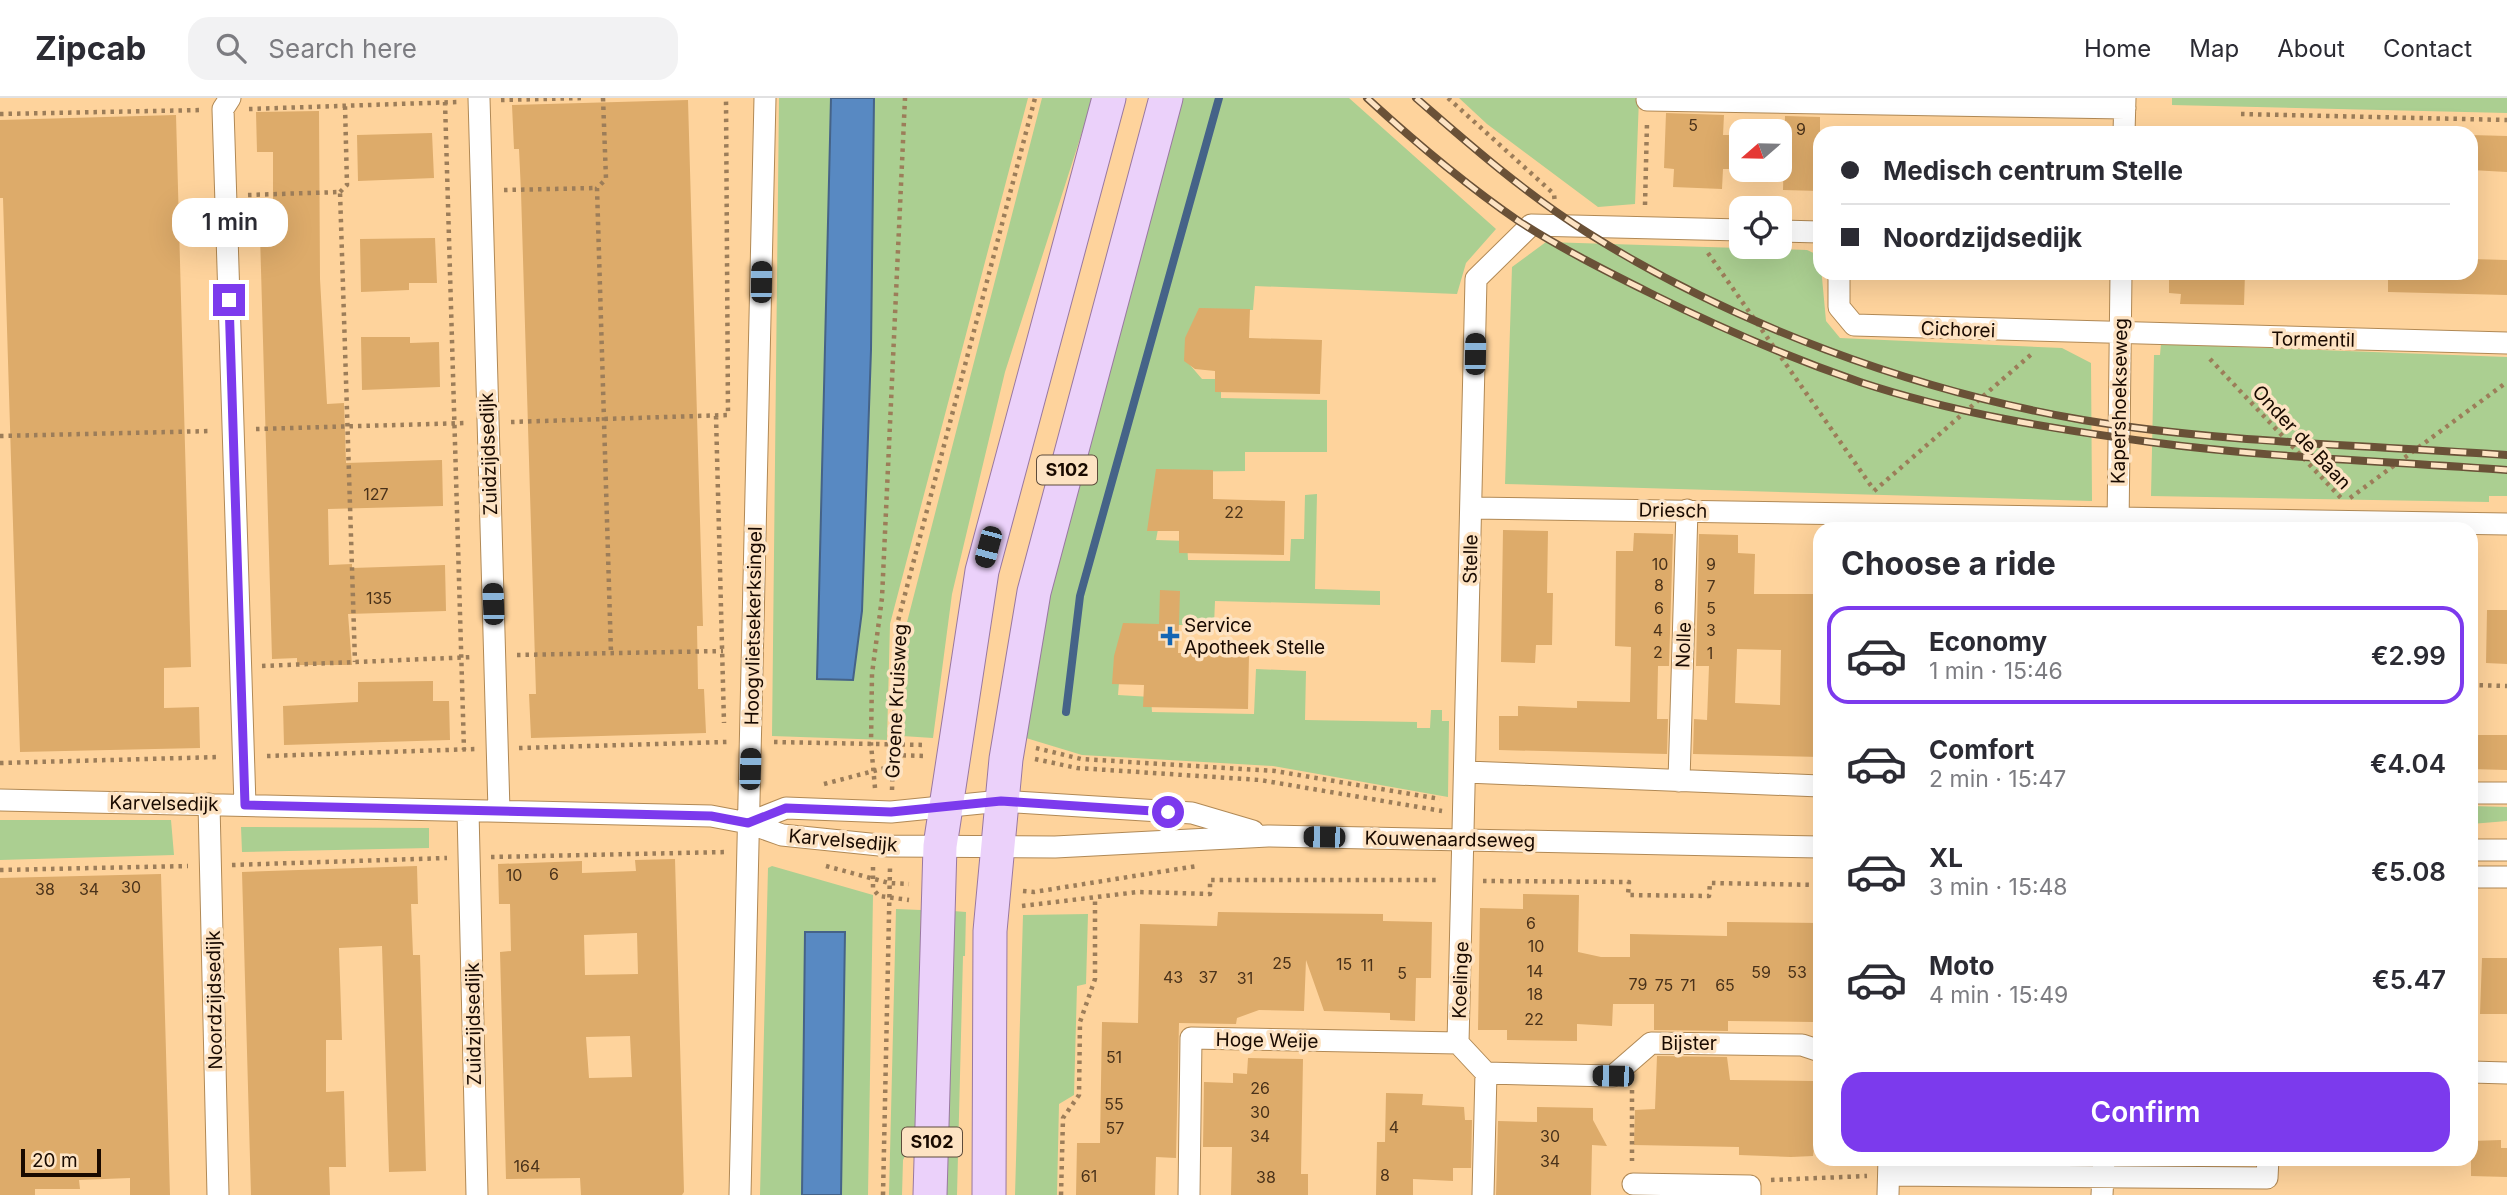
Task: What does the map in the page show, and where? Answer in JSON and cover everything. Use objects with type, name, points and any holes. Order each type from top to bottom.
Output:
[{"type":"main road","name":"S102","points":[[930,1195],[940,846],[982,571],[1109,98]]},
{"type":"main road","name":"S102","points":[[989,1195],[987,1094],[992,896],[1006,759],[1034,592],[1166,98]]},
{"type":"street","name":"Hoogvlietsekerksingel","points":[[740,1195],[765,98]]},
{"type":"street","name":"Zuidzijdsedijk","points":[[479,100],[499,811]]},
{"type":"street","points":[[1647,100],[2125,103],[2124,126]]},
{"type":"street","points":[[227,104],[226,196],[245,805]]},
{"type":"street","name":"Stelle","points":[[1464,839],[1476,279],[1531,225],[1556,226]]},
{"type":"street","points":[[1556,226],[1729,230]]},
{"type":"street","points":[[1792,231],[1813,232]]},
{"type":"street","name":"Cichorei","points":[[1839,280],[1839,307],[1854,325],[2120,334]]},
{"type":"street","name":"Kapershoekseweg","points":[[2118,522],[2121,280]]},
{"type":"street","name":"Tormentil","points":[[2120,334],[2507,343]]},
{"type":"street","name":"Driesch","points":[[1471,508],[1687,510],[1874,521],[2118,522]]},
{"type":"street","name":"Nolle","points":[[1679,780],[1687,510]]},
{"type":"street","name":"Driesch","points":[[2478,524],[2507,524]]},
{"type":"street","points":[[1466,772],[1813,786]]},
{"type":"street","points":[[2478,793],[2507,793]]},
{"type":"street","name":"Karvelsedijk","points":[[0,800],[711,816],[748,823],[782,835],[881,845],[940,846]]},
{"type":"street","points":[[944,806],[1001,801],[1192,813],[1268,836]]},
{"type":"street","name":"Noordzijdsedijk","points":[[209,804],[218,1195]]},
{"type":"street","name":"Karvelsedijk","points":[[748,823],[786,808],[883,812],[944,806]]},
{"type":"street","name":"Zuidzijdsedijk","points":[[468,811],[477,1195]]},
{"type":"street","name":"Kouwenaardseweg","points":[[996,848],[1268,836],[1813,847]]},
{"type":"street","name":"Koelinge","points":[[1464,839],[1458,1044],[1486,1073]]},
{"type":"street","points":[[940,846],[996,848]]},
{"type":"street","points":[[2478,850],[2507,850]]},
{"type":"street","points":[[2478,877],[2507,877]]},
{"type":"street","name":"Hoge Weije","points":[[1188,1195],[1191,1038],[1458,1044]]},
{"type":"street","name":"Bijster","points":[[1486,1073],[1613,1076],[1651,1043],[1802,1045],[1813,1049]]},
{"type":"street","points":[[2478,1072],[2507,1073]]},
{"type":"street","points":[[1483,1195],[1486,1073]]},
{"type":"street","points":[[1889,1176],[2267,1177]]},
{"type":"street","points":[[1633,1184],[1658,1190],[1750,1190]]},
{"type":"path","points":[[0,114],[227,104],[345,106],[583,98]]},
{"type":"path","points":[[481,191],[597,188],[606,179],[603,98]]},
{"type":"path","points":[[883,812],[871,744],[872,674],[882,598],[905,98]]},
{"type":"path","name":"Groene Kruisweg","points":[[883,812],[898,621],[1035,98]]},
{"type":"path","points":[[1448,98],[1555,194],[1556,226]]},
{"type":"path","points":[[1644,227],[1647,100]]},
{"type":"path","points":[[446,102],[464,750]]},
{"type":"path","points":[[345,106],[347,185],[341,192],[355,662]]},
{"type":"path","points":[[2241,114],[2507,120]]},
{"type":"path","points":[[597,188],[611,653]]},
{"type":"path","points":[[226,196],[341,192]]},
{"type":"path","points":[[1690,228],[1874,491],[1874,521]]},
{"type":"path","points":[[1874,491],[2057,333]]},
{"type":"path","name":"Onder de Baan","points":[[2188,336],[2345,502],[2507,382]]},
{"type":"path","points":[[716,416],[725,742]]},
{"type":"path","points":[[2478,685],[2507,685]]},
{"type":"path","name":"Kouwenaardseweg","points":[[1006,759],[1039,759],[1077,768],[1260,780],[1439,810]]},
{"type":"path","points":[[881,845],[873,889],[879,897],[939,900]]},
{"type":"path","points":[[881,845],[889,899],[883,1195]]},
{"type":"path","points":[[0,870],[748,851]]},
{"type":"path","points":[[992,896],[1034,892],[1209,863]]},
{"type":"path","points":[[992,896],[1025,906],[1138,892],[1210,894],[1210,880],[1629,882],[1628,895],[1709,896],[1710,883],[1813,885]]},
{"type":"path","points":[[1061,1195],[1063,1118],[1079,1095],[1080,1022],[1095,979],[1095,898]]},
{"type":"path","points":[[1631,1061],[1633,1184]]},
{"type":"path","points":[[1750,1190],[1763,1180],[1889,1176]]},
{"type":"green space","points":[[779,98],[831,98],[817,678],[852,680],[862,611],[871,350],[874,98],[1028,98],[890,624],[887,740],[772,736]]},
{"type":"green space","points":[[1042,98],[1093,98],[1005,372],[952,594],[933,738],[902,736],[905,630]]},
{"type":"green space","points":[[1180,98],[1349,98],[1496,229],[1466,263],[1457,294],[1255,286],[1253,310],[1204,310],[1190,365],[1202,379],[1221,379],[1221,398],[1327,400],[1327,452],[1245,452],[1245,471],[1163,472],[1163,502],[1156,540],[1187,541],[1188,560],[1290,561],[1291,539],[1304,539],[1305,495],[1317,494],[1315,589],[1380,591],[1380,605],[1215,601],[1214,625],[1129,625],[1121,657],[1118,695],[1151,697],[1152,712],[1254,714],[1256,669],[1306,671],[1305,720],[1417,722],[1417,728],[1430,728],[1431,710],[1442,710],[1442,721],[1449,721],[1448,797],[1273,766],[1082,755],[1026,738],[1049,596]]},
{"type":"green space","points":[[1459,98],[1639,98],[1635,204],[1598,207],[1487,124]]},
{"type":"green space","points":[[2172,98],[2507,98],[2507,113],[2172,105]]},
{"type":"green space","points":[[1546,242],[1729,248],[1729,259],[1792,259],[1792,250],[1807,250],[1813,253],[1813,280],[1822,280],[1826,321],[1840,338],[2062,348],[2091,363],[2092,501],[1505,484],[1512,267]]},
{"type":"green space","points":[[2161,344],[2507,357],[2507,496],[2489,496],[2489,502],[2151,496],[2154,355],[2160,355]]},
{"type":"green space","points":[[2478,806],[2507,807],[2507,821],[2478,823]]},
{"type":"green space","points":[[0,820],[171,820],[174,855],[0,860]]},
{"type":"green space","points":[[241,827],[429,828],[429,848],[242,852]]},
{"type":"green space","points":[[772,866],[873,895],[868,1195],[841,1195],[845,932],[805,932],[802,1195],[760,1195],[768,868]]},
{"type":"green space","points":[[896,909],[921,910],[915,1135],[903,1160],[902,1195],[889,1195]]},
{"type":"green space","points":[[953,911],[966,912],[965,956],[957,1195],[946,1195]]},
{"type":"green space","points":[[1088,914],[1086,984],[1077,986],[1074,1095],[1059,1104],[1057,1195],[1015,1195],[1023,915]]},
{"type":"water","points":[[831,98],[874,98],[871,350],[862,611],[853,680],[817,679]]},
{"type":"water","points":[[805,932],[845,932],[841,1195],[802,1195]]},
{"type":"building","points":[[688,100],[703,626],[697,626],[698,689],[704,689],[706,733],[531,738],[529,694],[536,694],[521,192],[519,149],[514,149],[512,105]]},
{"type":"building","points":[[319,111],[320,279],[327,404],[344,403],[346,463],[442,460],[443,506],[328,509],[329,565],[352,564],[352,568],[445,565],[446,611],[348,614],[352,665],[297,665],[297,658],[272,659],[259,199],[273,199],[273,152],[257,152],[256,112]]},
{"type":"building","points":[[1666,113],[1724,115],[1723,135],[1729,135],[1729,169],[1723,169],[1722,189],[1673,187],[1674,169],[1664,168]]},
{"type":"building","points":[[176,115],[191,667],[164,668],[164,708],[199,707],[200,748],[20,752],[3,198],[0,198],[0,120]]},
{"type":"building","points":[[1785,116],[1820,117],[1820,126],[1813,126],[1813,191],[1783,190],[1783,182],[1792,182],[1792,119],[1785,119]]},
{"type":"building","points":[[432,133],[434,178],[358,181],[357,135]]},
{"type":"building","points":[[2478,135],[2507,136],[2507,172],[2478,170]]},
{"type":"building","points":[[435,238],[437,283],[409,283],[409,290],[361,292],[360,239]]},
{"type":"building","points":[[2478,259],[2507,260],[2507,295],[2388,292],[2388,280],[2478,280]]},
{"type":"building","points":[[2169,280],[2245,280],[2244,305],[2180,304],[2181,294],[2169,293]]},
{"type":"building","points":[[1199,308],[1250,309],[1249,338],[1322,340],[1320,394],[1215,392],[1215,371],[1195,369],[1184,361],[1185,338]]},
{"type":"building","points":[[361,337],[410,337],[410,343],[439,342],[440,387],[362,390]]},
{"type":"building","points":[[1156,469],[1213,470],[1213,499],[1285,501],[1284,555],[1179,553],[1179,531],[1147,531]]},
{"type":"building","points":[[1503,530],[1548,531],[1547,593],[1553,593],[1552,645],[1536,645],[1535,663],[1501,662]]},
{"type":"building","points":[[1634,533],[1673,534],[1669,666],[1658,666],[1657,719],[1668,719],[1667,754],[1499,750],[1499,716],[1518,716],[1518,706],[1577,708],[1577,701],[1630,702],[1631,647],[1615,646],[1616,551],[1633,551]]},
{"type":"building","points":[[1699,534],[1738,535],[1738,553],[1755,554],[1754,594],[1813,594],[1813,757],[1693,754],[1694,719],[1707,720],[1709,666],[1696,666]],"holes":[[[1737,649],[1781,650],[1780,705],[1735,703]]]},
{"type":"building","points":[[1160,590],[1180,591],[1178,653],[1249,654],[1248,709],[1143,707],[1144,685],[1112,684],[1114,656],[1123,623],[1159,624]]},
{"type":"building","points":[[2487,610],[2507,610],[2507,664],[2486,663]]},
{"type":"building","points":[[433,681],[433,701],[449,701],[450,740],[284,745],[283,706],[358,702],[358,682]]},
{"type":"building","points":[[2478,735],[2507,735],[2507,770],[2478,769]]},
{"type":"building","points":[[675,859],[684,1192],[682,1195],[581,1195],[580,1178],[506,1179],[500,952],[511,951],[510,904],[499,904],[498,864],[582,861],[582,873],[636,871],[635,860]],"holes":[[[637,933],[638,974],[585,975],[584,935]],[[630,1036],[632,1077],[589,1078],[586,1037]]]},
{"type":"building","points":[[417,866],[418,904],[411,904],[413,955],[420,955],[426,1171],[389,1172],[382,946],[339,948],[342,1040],[326,1040],[326,1092],[344,1091],[346,1167],[329,1167],[330,1195],[251,1195],[242,872]]},
{"type":"building","points":[[161,874],[170,1195],[130,1195],[130,1178],[79,1180],[80,1189],[35,1189],[35,1195],[0,1195],[0,878]]},
{"type":"building","points":[[1523,894],[1579,895],[1578,952],[1601,957],[1630,957],[1630,934],[1727,936],[1727,922],[1813,923],[1813,1022],[1728,1021],[1728,1031],[1654,1030],[1654,1004],[1613,1004],[1612,1026],[1577,1024],[1577,1041],[1507,1040],[1507,1030],[1478,1030],[1480,908],[1523,909]]},
{"type":"building","points":[[1218,912],[1383,914],[1383,921],[1432,922],[1431,978],[1416,978],[1415,1021],[1390,1020],[1390,1013],[1324,1011],[1306,960],[1304,1011],[1259,1010],[1237,1018],[1236,1024],[1179,1023],[1176,1158],[1156,1157],[1155,1195],[1076,1195],[1077,1143],[1100,1143],[1102,1022],[1138,1023],[1140,924],[1217,926]]},
{"type":"building","points":[[2482,958],[2507,958],[2507,1014],[2480,1014]]},
{"type":"building","points":[[1657,1056],[1727,1057],[1730,1080],[1813,1081],[1813,1156],[1739,1155],[1739,1147],[1634,1145],[1635,1110],[1655,1109]]},
{"type":"building","points":[[1248,1058],[1303,1059],[1301,1174],[1308,1174],[1308,1195],[1231,1195],[1232,1147],[1203,1147],[1204,1082],[1233,1083],[1233,1073],[1247,1074]]},
{"type":"building","points":[[1386,1093],[1423,1094],[1422,1105],[1464,1107],[1465,1120],[1472,1120],[1471,1168],[1453,1168],[1453,1181],[1413,1179],[1413,1195],[1376,1195],[1377,1142],[1385,1142]]},
{"type":"building","points":[[1537,1107],[1593,1108],[1593,1120],[1607,1146],[1592,1145],[1591,1195],[1496,1195],[1498,1121],[1537,1122]]},
{"type":"building","points":[[2501,1140],[2501,1148],[2507,1148],[2507,1177],[2471,1176],[2471,1166],[2478,1166],[2478,1141]]},
{"type":"waterway","points":[[1066,712],[1080,596],[1219,98]]},
{"type":"railway","points":[[1367,98],[1461,178],[1520,222],[1552,241],[1701,318],[1860,382],[1931,403],[2004,419],[2150,442],[2284,456],[2507,470]]},
{"type":"railway","points":[[1416,98],[1521,186],[1588,233],[1644,266],[1763,325],[1890,372],[2019,407],[2135,428],[2241,439],[2507,455]]},
{"type":"place","name":"Service Apotheek Stelle","points":[[1170,636]]},
{"type":"route","points":[[229,300],[245,805],[711,816],[748,823],[786,808],[891,812],[1001,801],[1168,812]]}]
